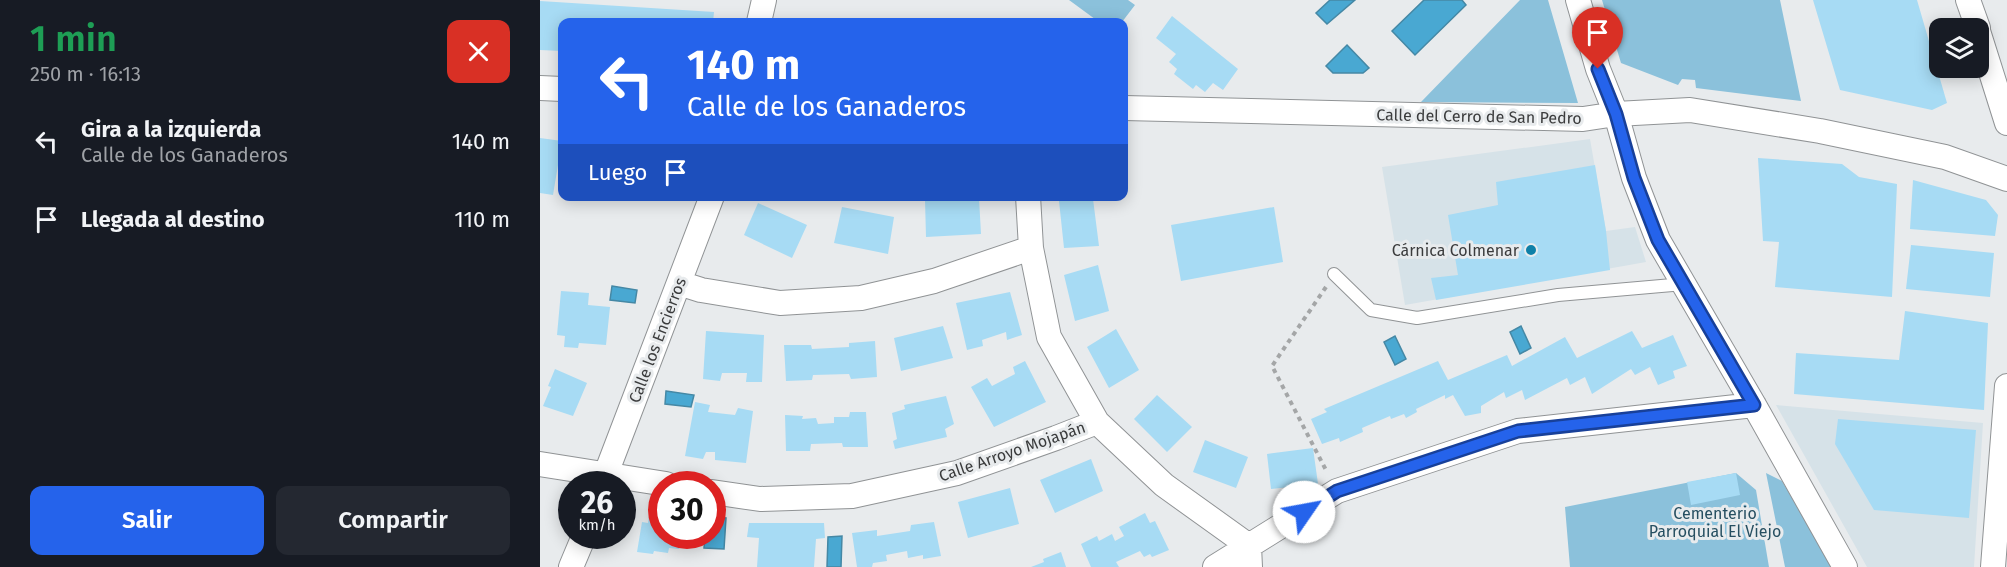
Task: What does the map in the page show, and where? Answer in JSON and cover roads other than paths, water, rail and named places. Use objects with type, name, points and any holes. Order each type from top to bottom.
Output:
[{"type":"street","points":[[760,18],[764,0]]},
{"type":"street","points":[[1578,0],[1598,69],[1616,114],[1634,178],[1658,240],[1845,567]]},
{"type":"street","points":[[1968,0],[1974,18]]},
{"type":"street","points":[[1989,65],[2007,123]]},
{"type":"street","points":[[540,88],[558,90]]},
{"type":"street","name":"Calle del Cerro de San Pedro","points":[[1128,108],[1583,119],[1616,114],[1690,110],[1785,125],[1945,157],[2007,179]]},
{"type":"street","name":"Calle los Encierros","points":[[606,471],[710,201]]},
{"type":"street","points":[[1028,201],[1031,248],[1049,337],[1097,422],[1164,484],[1250,556]]},
{"type":"street","points":[[679,283],[701,290],[780,303],[861,298],[934,281],[1031,248]]},
{"type":"street","points":[[1994,567],[2007,386]]},
{"type":"street","points":[[1215,567],[1250,556],[1337,491],[1518,431],[1754,405]]},
{"type":"street","name":"Calle Arroyo Mojapán","points":[[726,494],[760,499],[852,496],[957,473],[1097,422]]},
{"type":"street","points":[[540,464],[568,471]]},
{"type":"street","points":[[571,567],[579,549]]},
{"type":"lane","points":[[1334,274],[1371,310],[1418,318],[1558,295],[1684,284]]},
{"type":"place","name":"Cárnica Colmenar","points":[[1531,250]]},
{"type":"park label","name":"Cementerio Parroquial El Viejo","points":[[1715,522]]}]
